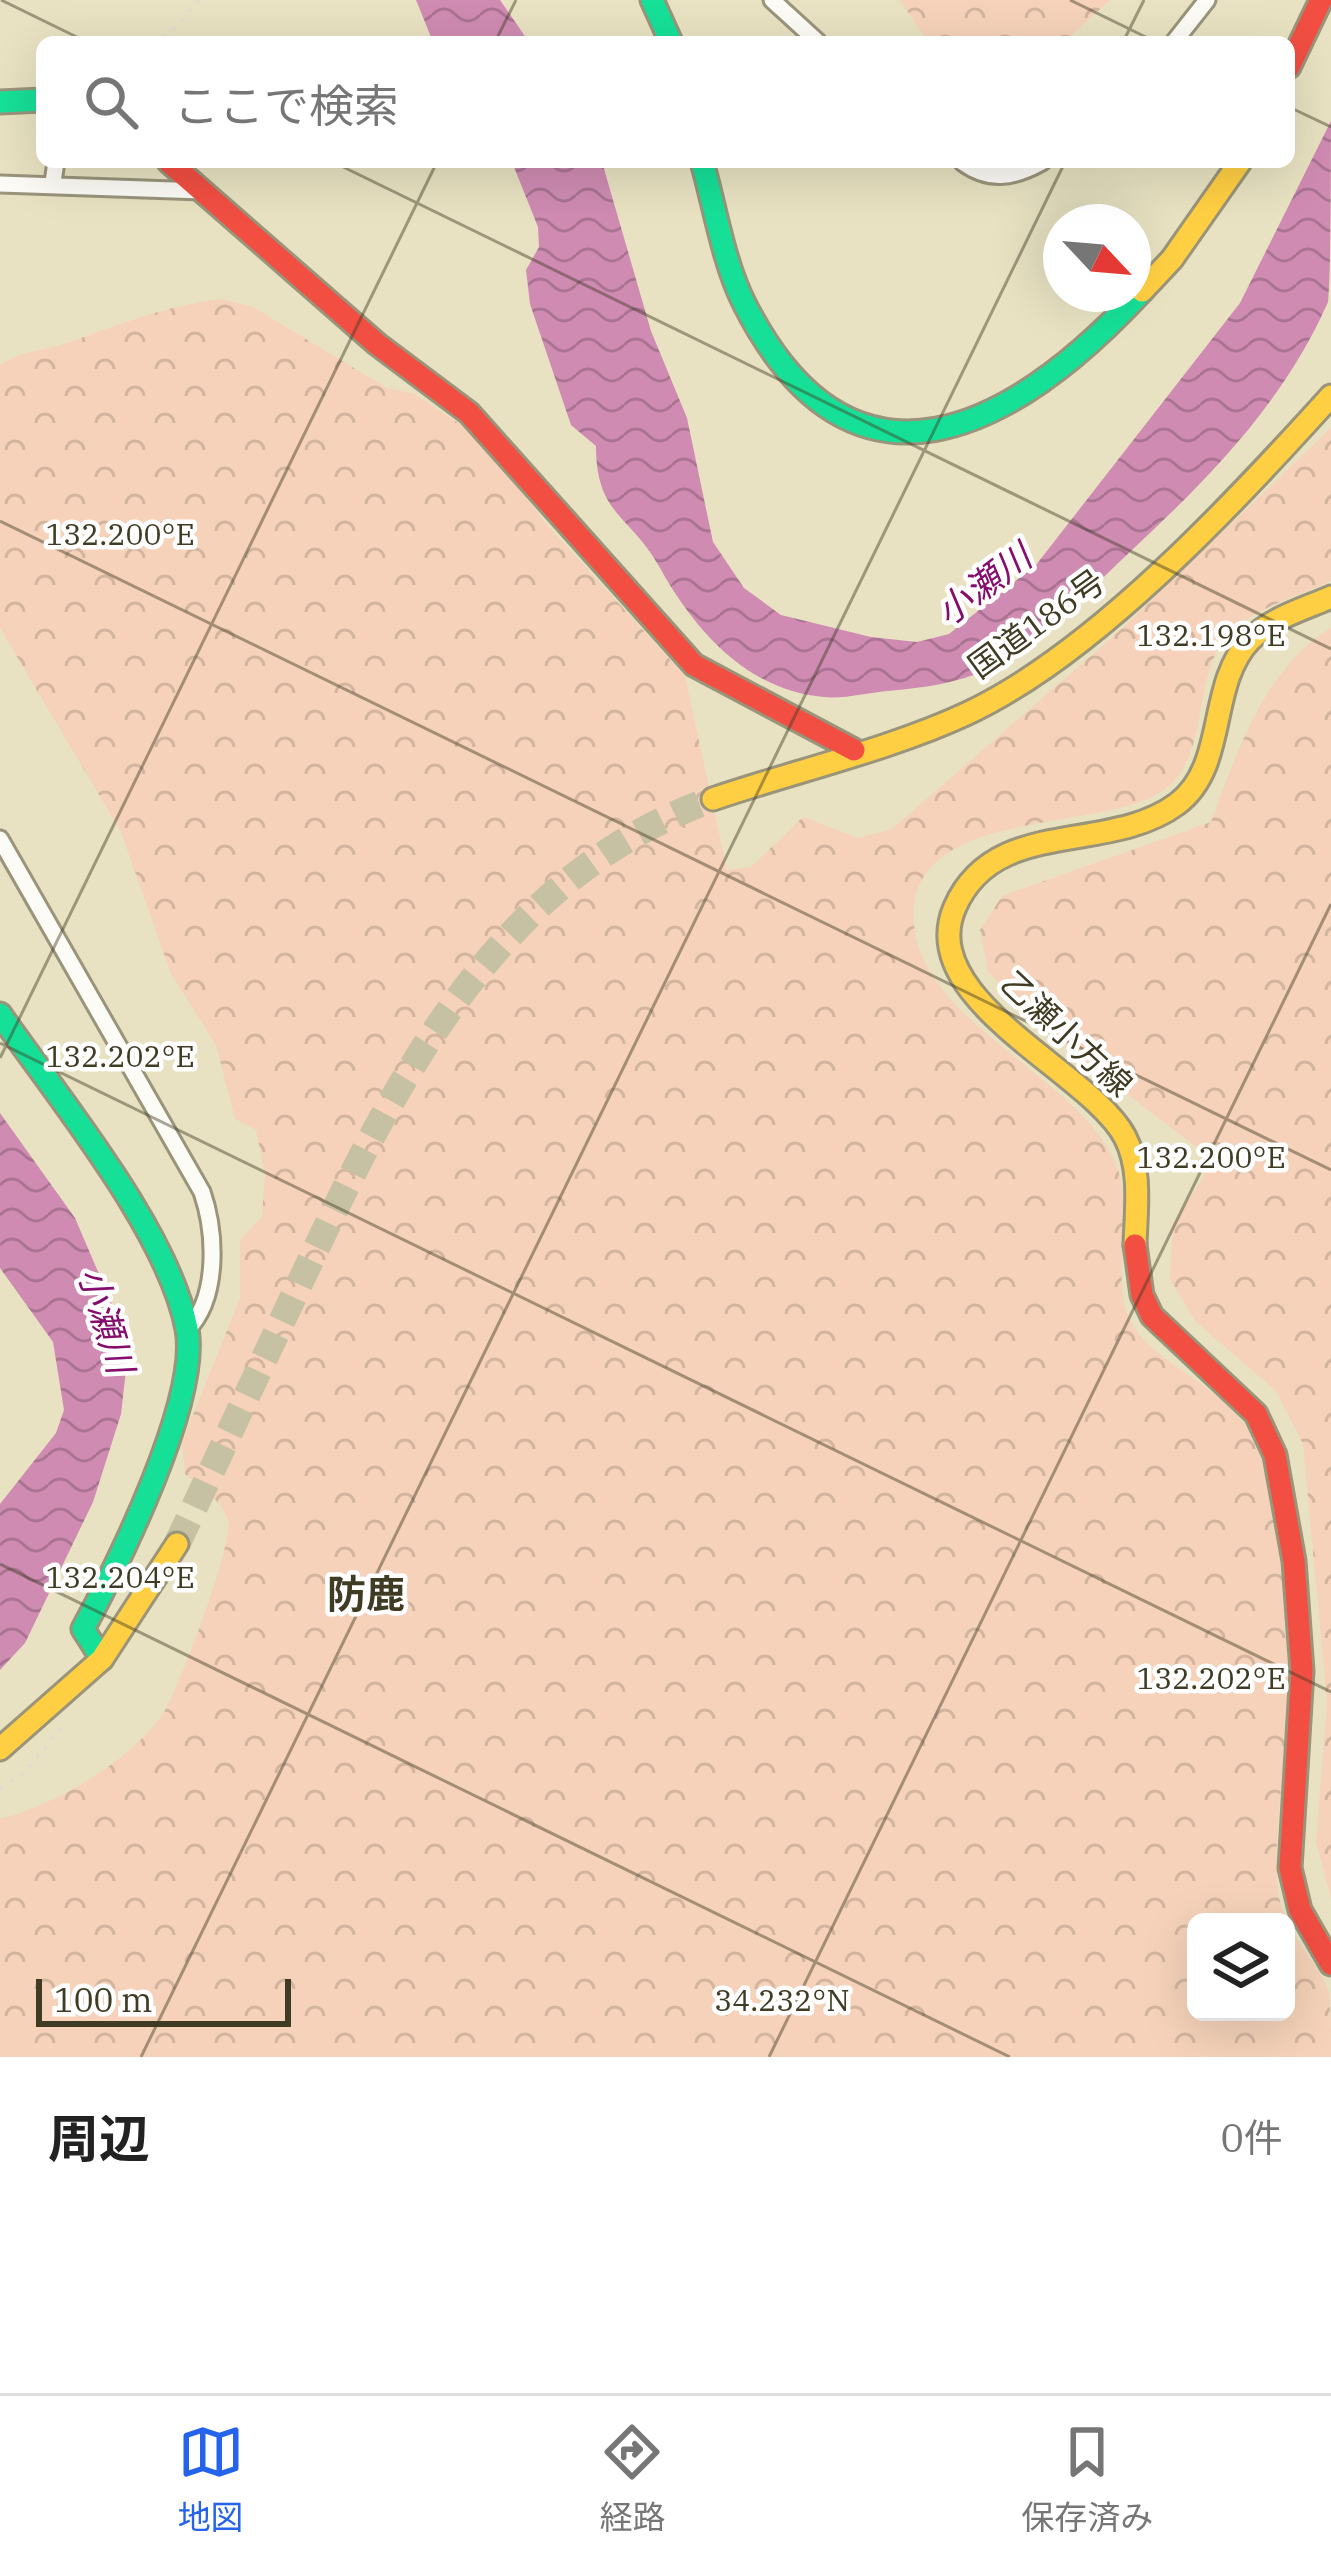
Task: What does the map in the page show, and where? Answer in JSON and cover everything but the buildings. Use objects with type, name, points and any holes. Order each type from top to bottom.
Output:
[{"type":"main road","points":[[652,0],[668,36]]},
{"type":"main road","points":[[1295,55],[1322,0]]},
{"type":"main road","points":[[0,102],[36,100]]},
{"type":"main road","points":[[176,168],[390,355],[470,413],[694,665],[733,694],[827,730],[854,750]]},
{"type":"main road","points":[[702,168],[721,252],[774,362],[809,402],[838,418],[912,436],[976,422],[1058,375],[1120,316],[1205,214],[1236,168]]},
{"type":"main road","name":"国道186号","points":[[713,799],[967,714],[1077,640],[1223,515],[1331,396]]},
{"type":"main road","name":"乙瀬小方線","points":[[1331,597],[1274,624],[1236,656],[1198,779],[1181,801],[1154,818],[999,856],[976,872],[949,920],[955,961],[982,1005],[1111,1116],[1132,1145],[1140,1180],[1142,1297],[1166,1330],[1242,1396],[1267,1431],[1281,1470],[1303,1686],[1291,1832],[1294,1896],[1331,1964]]},
{"type":"main road","points":[[0,1014],[125,1197],[162,1260],[188,1330],[185,1384],[122,1558],[82,1629],[85,1640],[102,1659]]},
{"type":"main road","points":[[0,1749],[102,1659],[177,1544]]},
{"type":"street","points":[[772,0],[811,36]]},
{"type":"street","points":[[1179,36],[1207,0]]},
{"type":"street","points":[[53,182],[55,168]]},
{"type":"street","points":[[970,168],[1002,178],[1027,168]]},
{"type":"street","points":[[0,184],[53,182],[187,195],[202,191]]},
{"type":"street","points":[[0,838],[202,1192],[212,1250],[205,1306],[188,1330]]},
{"type":"path","points":[[164,36],[199,0]]},
{"type":"green space","points":[[900,0],[1110,0],[1071,36],[924,36]]},
{"type":"green space","points":[[222,299],[253,307],[387,388],[415,394],[464,427],[498,461],[549,527],[685,676],[727,870],[751,867],[803,817],[858,838],[892,829],[1116,634],[1331,428],[1331,581],[1258,612],[1221,643],[1211,664],[1196,735],[1177,777],[1159,793],[1129,805],[970,841],[939,859],[919,886],[914,923],[923,958],[942,989],[969,1018],[1065,1099],[1093,1127],[1113,1157],[1123,1193],[1122,1288],[1133,1326],[1147,1343],[1225,1403],[1254,1440],[1273,1504],[1286,1624],[1287,1700],[1277,1870],[1284,1913],[1187,1913],[1187,2021],[1295,2021],[1295,1936],[1329,1991],[1331,2057],[0,2057],[0,1819],[88,1780],[146,1735],[161,1717],[191,1652],[223,1557],[228,1520],[216,1500],[185,1474],[182,1442],[240,1298],[240,1240],[262,1217],[265,1175],[256,1130],[235,1119],[216,1045],[171,974],[121,832],[0,628],[0,365],[182,306]]},
{"type":"green space","points":[[1331,628],[1331,1898],[1316,1842],[1327,1702],[1303,1444],[1276,1391],[1196,1322],[1170,1280],[1173,1224],[1204,1176],[1198,1148],[1074,1054],[988,972],[980,930],[1002,896],[1211,822],[1243,741],[1271,689],[1288,665]]},
{"type":"water","points":[[416,0],[500,0],[525,36],[431,36]]},
{"type":"water","points":[[1331,121],[1328,302],[1290,373],[1217,466],[1073,607],[1008,658],[979,673],[919,688],[847,697],[797,692],[748,670],[707,635],[609,501],[596,446],[571,425],[530,304],[526,270],[539,247],[538,227],[514,168],[604,168],[651,331],[687,418],[713,542],[744,588],[781,615],[871,637],[917,642],[949,634],[1036,565],[1240,303]]},
{"type":"water","name":"小瀬川","points":[[0,1113],[75,1218],[129,1344],[121,1414],[93,1502],[25,1643],[0,1670],[0,1504],[56,1433],[64,1410],[53,1342],[0,1268]]},
{"type":"tunnel","points":[[177,1544],[378,1126],[463,991],[514,931],[572,878],[638,833],[713,799]]},
{"type":"traffic: fast","points":[[652,0],[668,36]]},
{"type":"traffic: fast","points":[[0,102],[36,100]]},
{"type":"traffic: fast","points":[[704,168],[737,287],[787,370],[834,411],[884,430],[936,429],[988,412],[1041,381],[1121,312]]},
{"type":"traffic: fast","points":[[0,1014],[135,1208],[176,1290],[187,1329],[188,1360],[169,1438],[135,1524],[83,1629],[102,1659]]},
{"type":"traffic: slow","points":[[1151,281],[1236,168]]},
{"type":"traffic: slow","points":[[713,799],[906,738],[966,714],[1015,687],[1064,654],[1161,572],[1331,396]]},
{"type":"traffic: slow","points":[[1135,1245],[1136,1176],[1125,1137],[1106,1112],[982,1003],[959,973],[949,941],[955,907],[973,879],[997,860],[1055,840],[1119,829],[1177,804],[1204,769],[1228,679],[1250,640],[1278,620],[1331,597]]},
{"type":"traffic: slow","points":[[0,1749],[102,1659],[177,1544]]},
{"type":"traffic: jam","points":[[1295,54],[1321,0]]},
{"type":"traffic: jam","points":[[176,168],[377,344],[469,413],[694,665],[854,750]]},
{"type":"traffic: jam","points":[[1135,1245],[1142,1295],[1152,1316],[1256,1414],[1275,1455],[1294,1561],[1302,1671],[1290,1868],[1300,1910],[1331,1964]]},
{"type":"district","name":"防鹿","points":[[366,1593]]}]
